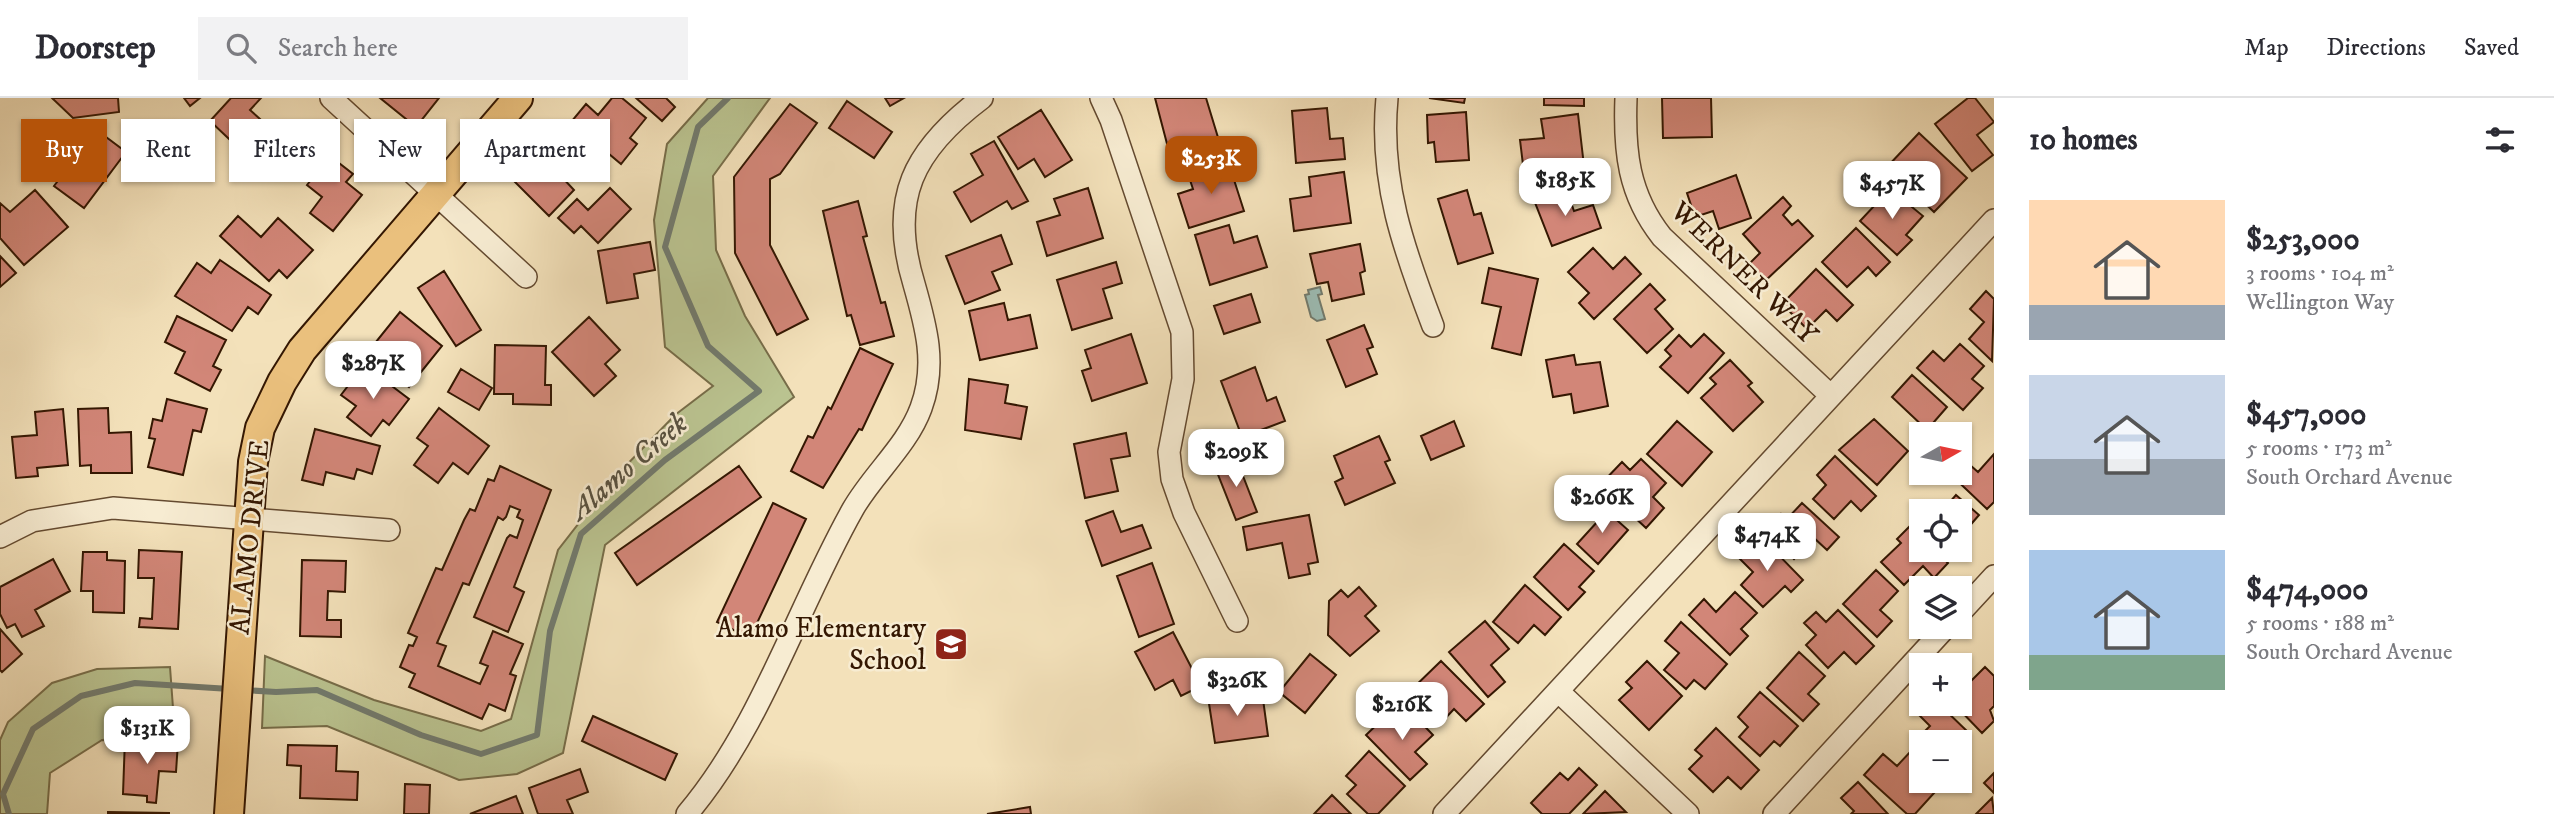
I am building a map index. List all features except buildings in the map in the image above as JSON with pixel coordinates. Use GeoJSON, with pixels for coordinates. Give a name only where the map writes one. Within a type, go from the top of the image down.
{"type":"FeatureCollection","features":[{"type":"Feature","properties":{"kind":"main road","name":"ALAMO DRIVE"},"geometry":{"type":"LineString","coordinates":[[229,814],[246,520],[260,428],[282,382],[315,334],[518,98]]}},
{"type":"Feature","properties":{"kind":"street"},"geometry":{"type":"LineString","coordinates":[[331,98],[526,277]]}},
{"type":"Feature","properties":{"kind":"street"},"geometry":{"type":"LineString","coordinates":[[687,814],[711,785],[738,736],[854,507],[921,409],[930,368],[927,328],[905,250],[903,223],[908,188],[928,147],[954,119],[982,98]]}},
{"type":"Feature","properties":{"kind":"street"},"geometry":{"type":"LineString","coordinates":[[1101,98],[1111,120],[1182,332],[1183,379],[1170,452],[1172,479],[1184,513],[1237,621]]}},
{"type":"Feature","properties":{"kind":"street"},"geometry":{"type":"LineString","coordinates":[[1387,98],[1388,173],[1401,241],[1433,326]]}},
{"type":"Feature","properties":{"kind":"street","name":"WERNER WAY"},"geometry":{"type":"LineString","coordinates":[[1626,98],[1624,138],[1629,175],[1646,217],[1662,237],[1830,395]]}},
{"type":"Feature","properties":{"kind":"street"},"geometry":{"type":"LineString","coordinates":[[1444,814],[1994,220]]}},
{"type":"Feature","properties":{"kind":"street"},"geometry":{"type":"LineString","coordinates":[[0,537],[32,521],[113,508],[389,530]]}},
{"type":"Feature","properties":{"kind":"street"},"geometry":{"type":"LineString","coordinates":[[1972,600],[1994,576]]}},
{"type":"Feature","properties":{"kind":"street"},"geometry":{"type":"LineString","coordinates":[[1774,814],[1935,639]]}},
{"type":"Feature","properties":{"kind":"street"},"geometry":{"type":"LineString","coordinates":[[1558,691],[1688,814]]}},
{"type":"Feature","properties":{"kind":"green space"},"geometry":{"type":"Polygon","coordinates":[[[708,98],[770,98],[713,176],[716,250],[745,316],[794,397],[605,545],[563,753],[517,774],[459,780],[327,726],[262,728],[265,656],[374,700],[481,731],[511,719],[558,550],[614,478],[675,415],[713,386],[665,347],[654,220],[667,144],[708,98]]]}},
{"type":"Feature","properties":{"kind":"green space"},"geometry":{"type":"Polygon","coordinates":[[[170,667],[176,749],[102,740],[50,773],[47,814],[0,814],[0,740],[8,722],[52,683],[97,669],[170,667]]]}},
{"type":"Feature","properties":{"kind":"water"},"geometry":{"type":"Polygon","coordinates":[[[1320,287],[1322,294],[1318,295],[1325,319],[1317,321],[1311,317],[1305,295],[1309,294],[1308,290],[1320,287]]]}},
{"type":"Feature","properties":{"kind":"waterway","name":"Alamo Creek"},"geometry":{"type":"LineString","coordinates":[[244,690],[317,690],[421,735],[481,754],[537,735],[550,631],[581,534],[665,460],[759,391],[708,346],[665,247],[698,127],[728,98]]}},
{"type":"Feature","properties":{"kind":"waterway","name":"Alamo Creek"},"geometry":{"type":"LineString","coordinates":[[9,814],[3,794],[33,729],[81,696],[135,683],[230,689]]}},
{"type":"Feature","properties":{"kind":"place","name":"Alamo Elementary School"},"geometry":{"type":"Point","coordinates":[951,644]}}]}
